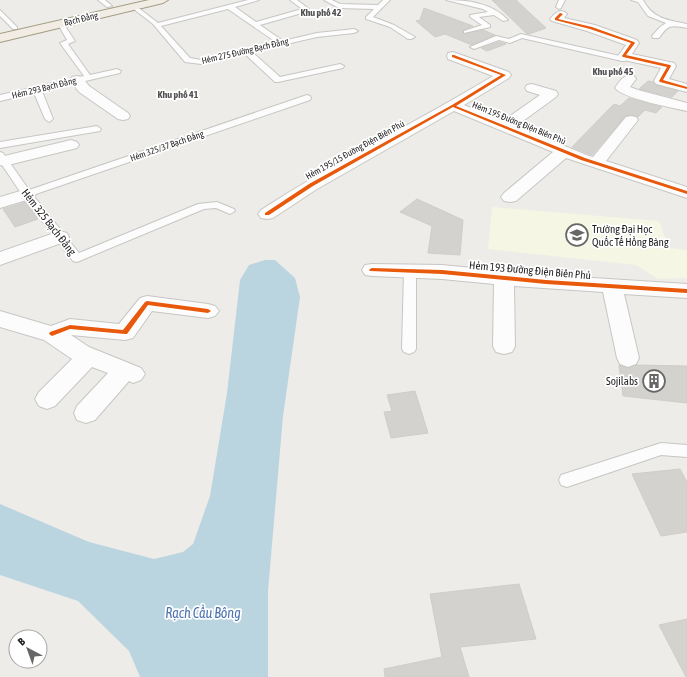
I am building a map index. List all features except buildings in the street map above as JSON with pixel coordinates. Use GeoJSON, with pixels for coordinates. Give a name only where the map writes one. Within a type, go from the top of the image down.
{"type":"FeatureCollection","features":[{"type":"Feature","properties":{"kind":"main road","name":"Bạch Đằng"},"geometry":{"type":"LineString","coordinates":[[0,38],[61,24],[134,4],[161,0]]}},
{"type":"Feature","properties":{"kind":"main road","name":"Bạch Đằng"},"geometry":{"type":"LineString","coordinates":[[0,31],[105,3],[134,4]]}},
{"type":"Feature","properties":{"kind":"street"},"geometry":{"type":"LineString","coordinates":[[560,11],[556,19],[591,28],[633,43],[624,56],[669,66],[661,81],[687,88]]}},
{"type":"Feature","properties":{"kind":"street","name":"Hẻm 195 Đường Điện Biên Phủ"},"geometry":{"type":"LineString","coordinates":[[452,106],[504,75],[453,56]]}},
{"type":"Feature","properties":{"kind":"street"},"geometry":{"type":"LineString","coordinates":[[82,78],[84,89],[123,116]]}},
{"type":"Feature","properties":{"kind":"street"},"geometry":{"type":"LineString","coordinates":[[629,80],[622,88],[633,93],[687,107]]}},
{"type":"Feature","properties":{"kind":"street"},"geometry":{"type":"LineString","coordinates":[[505,127],[551,94],[532,88]]}},
{"type":"Feature","properties":{"kind":"street","name":"Hẻm 195 Đường Điện Biên Phủ"},"geometry":{"type":"LineString","coordinates":[[452,106],[596,163],[687,193]]}},
{"type":"Feature","properties":{"kind":"street","name":"Hẻm 195/15 Đường Điện Biên Phủ"},"geometry":{"type":"LineString","coordinates":[[268,214],[311,185],[452,106]]}},
{"type":"Feature","properties":{"kind":"street"},"geometry":{"type":"LineString","coordinates":[[596,163],[631,120]]}},
{"type":"Feature","properties":{"kind":"street"},"geometry":{"type":"LineString","coordinates":[[2,158],[71,146]]}},
{"type":"Feature","properties":{"kind":"street"},"geometry":{"type":"LineString","coordinates":[[510,197],[564,151]]}},
{"type":"Feature","properties":{"kind":"street"},"geometry":{"type":"LineString","coordinates":[[0,203],[27,194]]}},
{"type":"Feature","properties":{"kind":"street"},"geometry":{"type":"LineString","coordinates":[[0,259],[60,237]]}},
{"type":"Feature","properties":{"kind":"street","name":"Hẻm 193 Đường Điện Biên Phủ"},"geometry":{"type":"LineString","coordinates":[[372,270],[442,272],[687,291]]}},
{"type":"Feature","properties":{"kind":"street"},"geometry":{"type":"LineString","coordinates":[[504,278],[504,346]]}},
{"type":"Feature","properties":{"kind":"street"},"geometry":{"type":"LineString","coordinates":[[612,286],[628,358]]}},
{"type":"Feature","properties":{"kind":"street"},"geometry":{"type":"LineString","coordinates":[[52,334],[70,327],[125,332],[147,303],[208,311]]}},
{"type":"Feature","properties":{"kind":"street"},"geometry":{"type":"LineString","coordinates":[[0,319],[52,334],[81,353],[129,372],[86,413]]}},
{"type":"Feature","properties":{"kind":"street"},"geometry":{"type":"LineString","coordinates":[[47,399],[89,356]]}},
{"type":"Feature","properties":{"kind":"lane"},"geometry":{"type":"LineString","coordinates":[[157,25],[256,0]]}},
{"type":"Feature","properties":{"kind":"lane"},"geometry":{"type":"LineString","coordinates":[[256,24],[307,10],[293,0]]}},
{"type":"Feature","properties":{"kind":"lane"},"geometry":{"type":"LineString","coordinates":[[327,0],[339,6],[379,7]]}},
{"type":"Feature","properties":{"kind":"lane"},"geometry":{"type":"LineString","coordinates":[[339,6],[352,0]]}},
{"type":"Feature","properties":{"kind":"lane"},"geometry":{"type":"LineString","coordinates":[[387,0],[368,18],[392,26],[411,37]]}},
{"type":"Feature","properties":{"kind":"lane"},"geometry":{"type":"LineString","coordinates":[[449,0],[485,7],[505,20]]}},
{"type":"Feature","properties":{"kind":"lane"},"geometry":{"type":"LineString","coordinates":[[560,11],[562,0]]}},
{"type":"Feature","properties":{"kind":"lane"},"geometry":{"type":"LineString","coordinates":[[634,0],[640,0],[647,13],[672,23],[687,26]]}},
{"type":"Feature","properties":{"kind":"lane","name":"Hẻm 275 Đường Bạch Đằng"},"geometry":{"type":"LineString","coordinates":[[134,4],[157,25],[188,60],[201,62],[317,35],[354,31]]}},
{"type":"Feature","properties":{"kind":"lane"},"geometry":{"type":"LineString","coordinates":[[230,7],[281,43]]}},
{"type":"Feature","properties":{"kind":"lane"},"geometry":{"type":"LineString","coordinates":[[0,12],[15,28]]}},
{"type":"Feature","properties":{"kind":"lane"},"geometry":{"type":"LineString","coordinates":[[466,32],[488,26],[472,16],[495,13]]}},
{"type":"Feature","properties":{"kind":"lane"},"geometry":{"type":"LineString","coordinates":[[656,36],[662,28],[672,23]]}},
{"type":"Feature","properties":{"kind":"lane","name":"Hẻm 293 Bạch Đằng"},"geometry":{"type":"LineString","coordinates":[[61,24],[71,41],[64,43],[82,78]]}},
{"type":"Feature","properties":{"kind":"lane"},"geometry":{"type":"LineString","coordinates":[[474,47],[499,38],[510,41],[521,36],[622,59],[624,56]]}},
{"type":"Feature","properties":{"kind":"lane"},"geometry":{"type":"LineString","coordinates":[[246,51],[278,80],[340,66]]}},
{"type":"Feature","properties":{"kind":"lane","name":"Hẻm 293 Bạch Đằng"},"geometry":{"type":"LineString","coordinates":[[0,98],[117,71]]}},
{"type":"Feature","properties":{"kind":"lane"},"geometry":{"type":"LineString","coordinates":[[37,89],[49,119]]}},
{"type":"Feature","properties":{"kind":"lane","name":"Hẻm 325/37 Bạch Đằng"},"geometry":{"type":"LineString","coordinates":[[27,194],[307,98]]}},
{"type":"Feature","properties":{"kind":"lane"},"geometry":{"type":"LineString","coordinates":[[0,145],[97,130]]}},
{"type":"Feature","properties":{"kind":"lane","name":"Hẻm 325 Bạch Đằng"},"geometry":{"type":"LineString","coordinates":[[2,158],[27,194],[77,258],[200,207],[213,204],[224,207],[230,211]]}},
{"type":"Feature","properties":{"kind":"lane"},"geometry":{"type":"LineString","coordinates":[[409,349],[410,271]]}},
{"type":"Feature","properties":{"kind":"lane"},"geometry":{"type":"LineString","coordinates":[[567,480],[661,450],[687,452]]}},
{"type":"Feature","properties":{"kind":"shaded area","name":"Trường Đại Học Quốc Tế Hồng Bàng"},"geometry":{"type":"Polygon","coordinates":[[[492,207],[659,221],[669,248],[687,250],[687,278],[658,279],[636,265],[488,249],[492,207]]]}},
{"type":"Feature","properties":{"kind":"water","name":"Rạch Cầu Bông"},"geometry":{"type":"Polygon","coordinates":[[[265,260],[275,260],[295,278],[300,297],[283,416],[268,591],[268,677],[140,677],[129,651],[78,601],[0,575],[0,504],[89,542],[154,559],[183,552],[193,544],[210,496],[227,393],[240,280],[249,265],[265,260]]]}},
{"type":"Feature","properties":{"kind":"cycle path"},"geometry":{"type":"LineString","coordinates":[[561,14],[556,19],[591,28],[633,43],[624,56],[669,66],[661,81],[687,88]]}},
{"type":"Feature","properties":{"kind":"cycle path"},"geometry":{"type":"LineString","coordinates":[[453,56],[504,75],[453,106],[583,159],[687,193]]}},
{"type":"Feature","properties":{"kind":"cycle path"},"geometry":{"type":"LineString","coordinates":[[267,214],[311,185],[453,106]]}},
{"type":"Feature","properties":{"kind":"cycle path"},"geometry":{"type":"LineString","coordinates":[[372,270],[442,272],[546,282],[687,291]]}},
{"type":"Feature","properties":{"kind":"cycle path"},"geometry":{"type":"LineString","coordinates":[[52,334],[70,327],[125,332],[147,303],[208,311]]}},
{"type":"Feature","properties":{"kind":"place","name":"Trường Đại Học Quốc Tế Hồng Bàng"},"geometry":{"type":"Point","coordinates":[577,235]}},
{"type":"Feature","properties":{"kind":"place","name":"Sojilabs"},"geometry":{"type":"Point","coordinates":[654,381]}},
{"type":"Feature","properties":{"kind":"district","name":"Khu phố 42"},"geometry":{"type":"Point","coordinates":[321,12]}},
{"type":"Feature","properties":{"kind":"district","name":"Khu phố 45"},"geometry":{"type":"Point","coordinates":[613,71]}},
{"type":"Feature","properties":{"kind":"district","name":"Khu phố 41"},"geometry":{"type":"Point","coordinates":[178,94]}}]}
